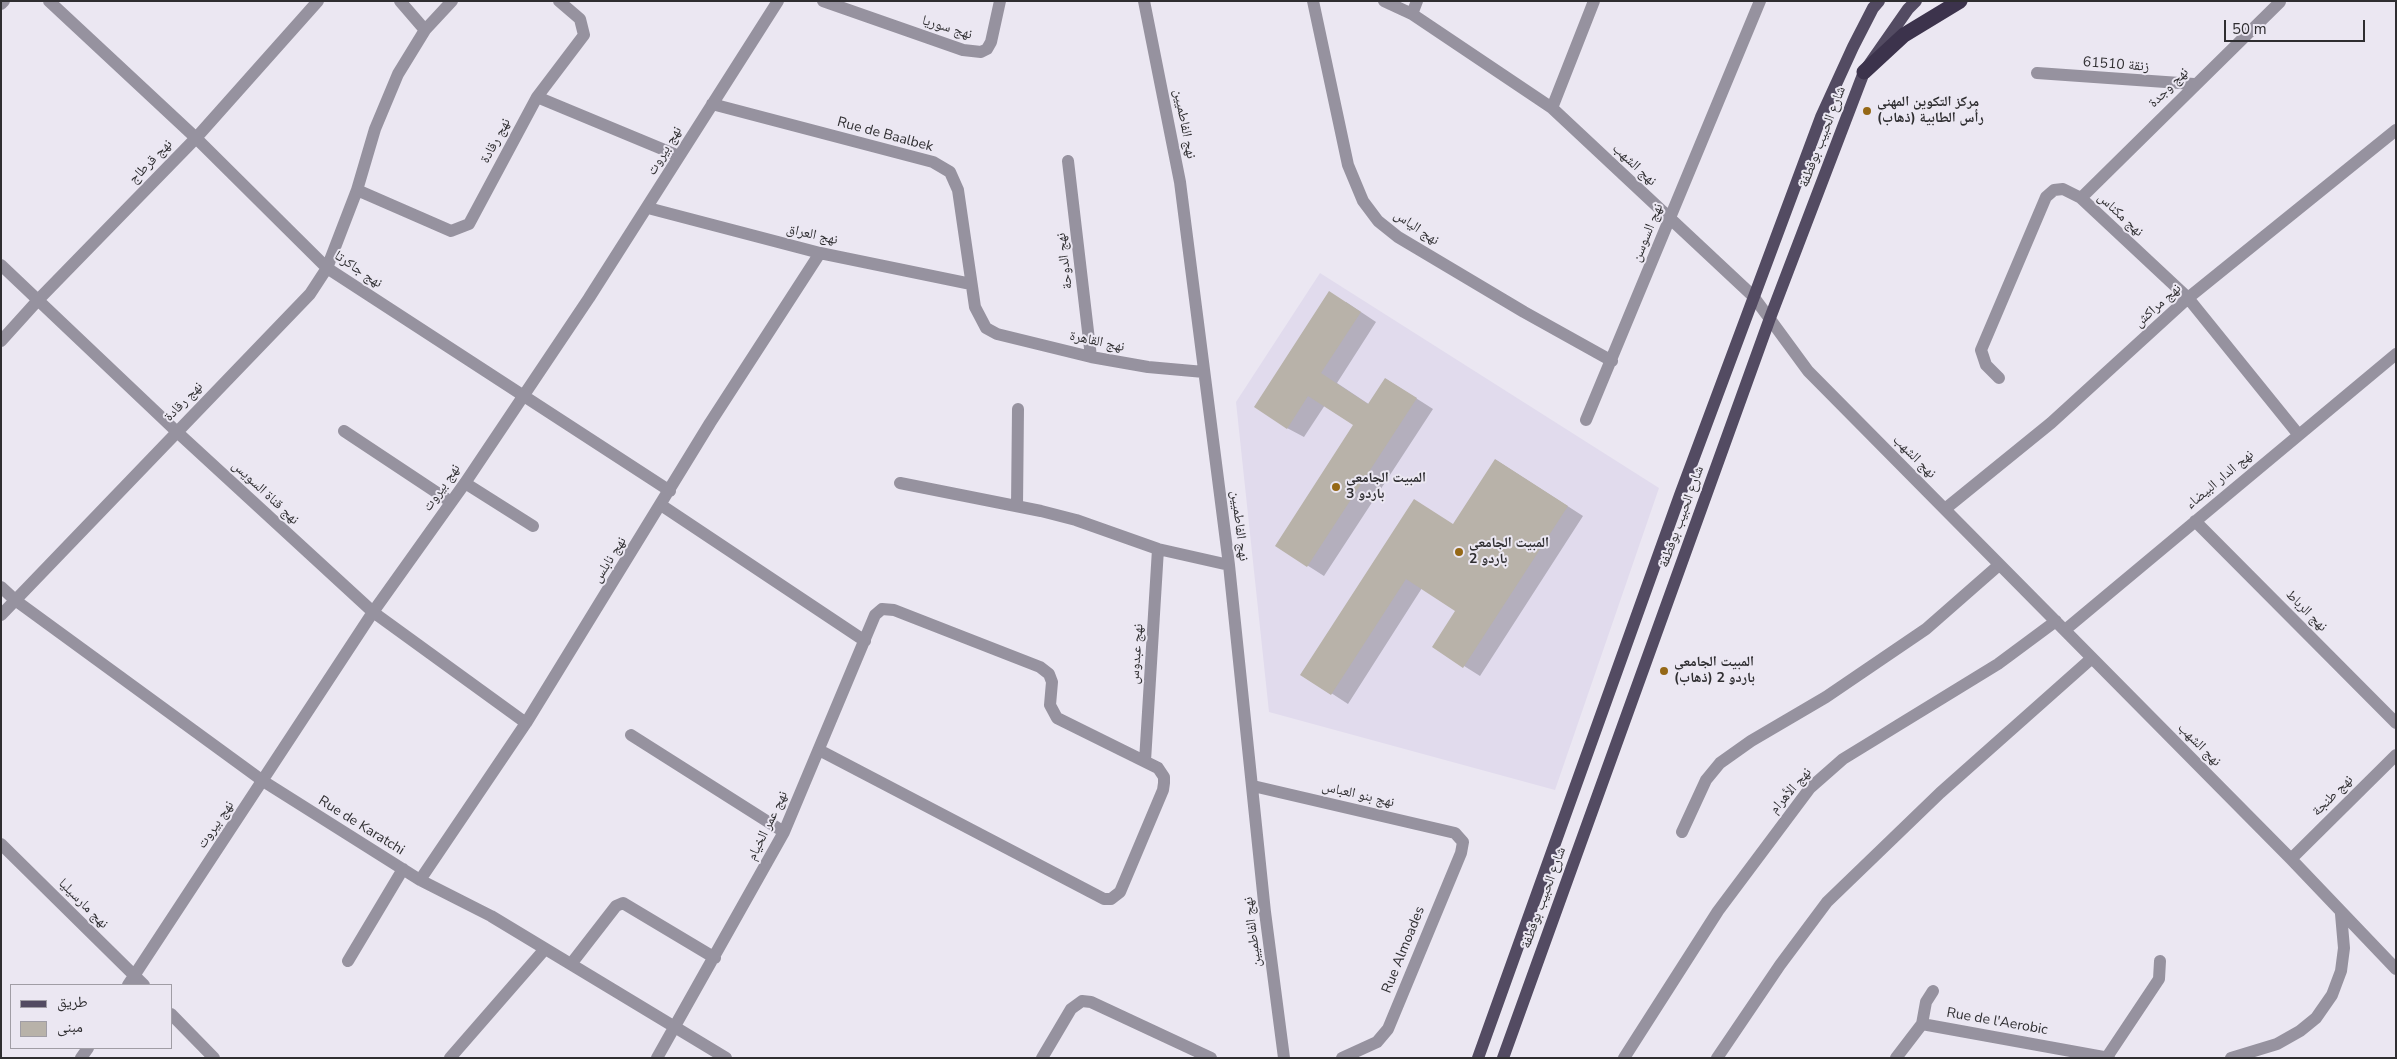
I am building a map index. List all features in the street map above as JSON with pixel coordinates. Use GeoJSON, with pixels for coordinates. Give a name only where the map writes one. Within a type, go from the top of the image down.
{"type":"FeatureCollection","features":[{"type":"Feature","properties":{"kind":"highway"},"geometry":{"type":"LineString","coordinates":[[1864,72],[1904,35],[1960,1]]}},
{"type":"Feature","properties":{"kind":"main road","name":"شارع الحبيب بوقطفة"},"geometry":{"type":"LineString","coordinates":[[1478,1058],[1753,296],[1821,117],[1853,47],[1873,8],[1879,1]]}},
{"type":"Feature","properties":{"kind":"main road","name":"شارع الحبيب بوقطفة"},"geometry":{"type":"LineString","coordinates":[[1503,1058],[1770,318],[1864,72],[1908,9],[1916,1]]}},
{"type":"Feature","properties":{"kind":"street"},"geometry":{"type":"LineString","coordinates":[[1,4],[4,1]]}},
{"type":"Feature","properties":{"kind":"street","name":"نهج جاكرتا"},"geometry":{"type":"LineString","coordinates":[[49,1],[196,138],[327,268],[524,394],[670,491]]}},
{"type":"Feature","properties":{"kind":"street","name":"نهج قرطاج"},"geometry":{"type":"LineString","coordinates":[[1,340],[196,138],[318,1]]}},
{"type":"Feature","properties":{"kind":"street"},"geometry":{"type":"LineString","coordinates":[[400,1],[425,30]]}},
{"type":"Feature","properties":{"kind":"street","name":"نهج رقادة"},"geometry":{"type":"LineString","coordinates":[[1,615],[176,431],[310,294],[327,268],[357,190],[375,130],[398,74],[425,30],[452,1]]}},
{"type":"Feature","properties":{"kind":"street","name":"نهج رقادة"},"geometry":{"type":"LineString","coordinates":[[357,190],[451,231],[459,230],[469,224],[538,97],[584,35],[580,19],[560,1]]}},
{"type":"Feature","properties":{"kind":"street","name":"نهج سوريا"},"geometry":{"type":"LineString","coordinates":[[823,1],[963,50],[981,52],[987,49],[991,42],[1000,1]]}},
{"type":"Feature","properties":{"kind":"street","name":"نهج الفاطميين"},"geometry":{"type":"LineString","coordinates":[[1144,1],[1180,182],[1229,565],[1266,912],[1284,1058]]}},
{"type":"Feature","properties":{"kind":"street","name":"نهج الياس"},"geometry":{"type":"LineString","coordinates":[[1313,1],[1348,165],[1363,201],[1378,221],[1398,237],[1612,361]]}},
{"type":"Feature","properties":{"kind":"street","name":"نهج الشهب"},"geometry":{"type":"LineString","coordinates":[[1384,1],[1412,14],[1552,108],[1753,296],[1808,371],[2291,859],[2396,969]]}},
{"type":"Feature","properties":{"kind":"street"},"geometry":{"type":"LineString","coordinates":[[1412,14],[1418,1]]}},
{"type":"Feature","properties":{"kind":"street"},"geometry":{"type":"LineString","coordinates":[[1552,108],[1594,1]]}},
{"type":"Feature","properties":{"kind":"street","name":"نهج السوسن"},"geometry":{"type":"LineString","coordinates":[[1586,420],[1760,1]]}},
{"type":"Feature","properties":{"kind":"street","name":"نهج وجدة"},"geometry":{"type":"LineString","coordinates":[[2081,198],[2194,84],[2280,2]]}},
{"type":"Feature","properties":{"kind":"street","name":"نهج بيروت"},"geometry":{"type":"LineString","coordinates":[[131,980],[373,612],[465,483],[648,208],[775,3]]}},
{"type":"Feature","properties":{"kind":"street","name":"زنقة 61510"},"geometry":{"type":"LineString","coordinates":[[2037,73],[2194,84]]}},
{"type":"Feature","properties":{"kind":"street"},"geometry":{"type":"LineString","coordinates":[[538,97],[679,156]]}},
{"type":"Feature","properties":{"kind":"street","name":"Rue de Baalbek"},"geometry":{"type":"LineString","coordinates":[[712,104],[932,162],[950,172],[958,190],[975,307],[986,328]]}},
{"type":"Feature","properties":{"kind":"street","name":"نهج مراكش"},"geometry":{"type":"LineString","coordinates":[[1945,509],[2050,423],[2188,298],[2396,130]]}},
{"type":"Feature","properties":{"kind":"street","name":"نهج الدوحة"},"geometry":{"type":"LineString","coordinates":[[1068,160],[1091,357]]}},
{"type":"Feature","properties":{"kind":"street","name":"نهج مكناس"},"geometry":{"type":"LineString","coordinates":[[1999,378],[1986,365],[1981,350],[2046,197],[2058,188],[2081,198],[2188,298],[2298,434]]}},
{"type":"Feature","properties":{"kind":"street","name":"نهج العراق"},"geometry":{"type":"LineString","coordinates":[[648,208],[820,253],[971,284]]}},
{"type":"Feature","properties":{"kind":"street","name":"نهج نابلس"},"geometry":{"type":"LineString","coordinates":[[420,880],[526,723],[710,423],[820,253]]}},
{"type":"Feature","properties":{"kind":"street","name":"نهج قناة السويس"},"geometry":{"type":"LineString","coordinates":[[1,265],[176,431],[373,612],[526,723]]}},
{"type":"Feature","properties":{"kind":"street","name":"نهج القاهرة"},"geometry":{"type":"LineString","coordinates":[[986,328],[997,334],[1091,357],[1148,367],[1204,372]]}},
{"type":"Feature","properties":{"kind":"street","name":"نهج الدار البيضاء"},"geometry":{"type":"LineString","coordinates":[[2060,626],[2195,521],[2396,354]]}},
{"type":"Feature","properties":{"kind":"street"},"geometry":{"type":"LineString","coordinates":[[1016,506],[1018,409]]}},
{"type":"Feature","properties":{"kind":"street"},"geometry":{"type":"LineString","coordinates":[[344,431],[451,502]]}},
{"type":"Feature","properties":{"kind":"street"},"geometry":{"type":"LineString","coordinates":[[465,483],[533,526]]}},
{"type":"Feature","properties":{"kind":"street"},"geometry":{"type":"LineString","coordinates":[[900,483],[1068,517],[1158,549],[1229,565]]}},
{"type":"Feature","properties":{"kind":"street"},"geometry":{"type":"LineString","coordinates":[[661,505],[864,641]]}},
{"type":"Feature","properties":{"kind":"street","name":"نهج الرباط"},"geometry":{"type":"LineString","coordinates":[[2195,521],[2396,723]]}},
{"type":"Feature","properties":{"kind":"street","name":"نهج عبدوس"},"geometry":{"type":"LineString","coordinates":[[1145,761],[1158,549]]}},
{"type":"Feature","properties":{"kind":"street"},"geometry":{"type":"LineString","coordinates":[[1682,832],[1706,780],[1720,763],[1751,741],[1826,697],[1926,629],[2000,564]]}},
{"type":"Feature","properties":{"kind":"street","name":"Rue de Karatchi"},"geometry":{"type":"LineString","coordinates":[[1,587],[15,600],[263,782],[420,880],[492,916],[726,1058]]}},
{"type":"Feature","properties":{"kind":"street","name":"نهج عمر الخيام"},"geometry":{"type":"LineString","coordinates":[[657,1058],[715,958],[784,832],[878,611],[882,609],[894,610],[1040,667],[1049,674],[1052,682],[1050,705],[1057,718],[1145,761]]}},
{"type":"Feature","properties":{"kind":"street","name":"نهج الأهرام"},"geometry":{"type":"LineString","coordinates":[[1624,1058],[1718,911],[1810,788],[1843,759],[2060,626]]}},
{"type":"Feature","properties":{"kind":"street"},"geometry":{"type":"LineString","coordinates":[[1717,1058],[1780,965],[1827,902],[1940,793],[2092,658]]}},
{"type":"Feature","properties":{"kind":"street"},"geometry":{"type":"LineString","coordinates":[[631,735],[784,832]]}},
{"type":"Feature","properties":{"kind":"street"},"geometry":{"type":"LineString","coordinates":[[819,750],[1104,899],[1111,899],[1120,892],[1163,790],[1162,772],[1145,761]]}},
{"type":"Feature","properties":{"kind":"street","name":"نهج طنجة"},"geometry":{"type":"LineString","coordinates":[[2291,859],[2396,755]]}},
{"type":"Feature","properties":{"kind":"street","name":"نهج بنو العباس"},"geometry":{"type":"LineString","coordinates":[[1253,786],[1455,833]]}},
{"type":"Feature","properties":{"kind":"street","name":"Rue Almoades"},"geometry":{"type":"LineString","coordinates":[[1342,1058],[1377,1042],[1388,1028],[1463,847],[1461,837],[1455,833]]}},
{"type":"Feature","properties":{"kind":"street","name":"نهج مارسيليا"},"geometry":{"type":"LineString","coordinates":[[1,844],[131,980]]}},
{"type":"Feature","properties":{"kind":"street"},"geometry":{"type":"LineString","coordinates":[[348,961],[402,869]]}},
{"type":"Feature","properties":{"kind":"street"},"geometry":{"type":"LineString","coordinates":[[570,964],[616,906],[623,903],[715,958]]}},
{"type":"Feature","properties":{"kind":"street"},"geometry":{"type":"LineString","coordinates":[[2231,1058],[2277,1044],[2300,1032],[2316,1018],[2332,995],[2341,971],[2344,948],[2342,914]]}},
{"type":"Feature","properties":{"kind":"street"},"geometry":{"type":"LineString","coordinates":[[450,1058],[545,949]]}},
{"type":"Feature","properties":{"kind":"street"},"geometry":{"type":"LineString","coordinates":[[2108,1058],[2159,979],[2160,961]]}},
{"type":"Feature","properties":{"kind":"street"},"geometry":{"type":"LineString","coordinates":[[1896,1058],[1922,1024],[1926,1002],[1933,991]]}},
{"type":"Feature","properties":{"kind":"street"},"geometry":{"type":"LineString","coordinates":[[1042,1058],[1071,1009],[1082,1001],[1091,1002],[1212,1058]]}},
{"type":"Feature","properties":{"kind":"street"},"geometry":{"type":"LineString","coordinates":[[172,1015],[214,1058]]}},
{"type":"Feature","properties":{"kind":"street","name":"Rue de l'Aerobic"},"geometry":{"type":"LineString","coordinates":[[1922,1024],[2108,1058]]}},
{"type":"Feature","properties":{"kind":"shaded area"},"geometry":{"type":"Polygon","coordinates":[[[1320,273],[1659,488],[1555,790],[1269,712],[1236,402],[1320,273]]]}},
{"type":"Feature","properties":{"kind":"building","name":"المبيت الجامعي باردو 3"},"geometry":{"type":"Polygon","coordinates":[[[1329,291],[1361,312],[1321,373],[1368,404],[1385,378],[1417,398],[1307,567],[1275,546],[1353,425],[1308,396],[1287,429],[1254,407],[1329,291]]]}},
{"type":"Feature","properties":{"kind":"building","name":"المبيت الجامعي باردو 2"},"geometry":{"type":"Polygon","coordinates":[[[1495,459],[1568,506],[1463,668],[1432,647],[1455,611],[1406,579],[1331,695],[1300,675],[1414,499],[1453,524],[1495,459]]]}},
{"type":"Feature","properties":{"kind":"place","name":"مركز التكوين المهني رأس الطابية (ذهاب)"},"geometry":{"type":"Point","coordinates":[1867,111]}},
{"type":"Feature","properties":{"kind":"place","name":"المبيت الجامعي باردو 3"},"geometry":{"type":"Point","coordinates":[1336,487]}},
{"type":"Feature","properties":{"kind":"place","name":"المبيت الجامعي باردو 2"},"geometry":{"type":"Point","coordinates":[1459,552]}},
{"type":"Feature","properties":{"kind":"place","name":"المبيت الجامعي باردو 2 (ذهاب)"},"geometry":{"type":"Point","coordinates":[1664,671]}}]}
